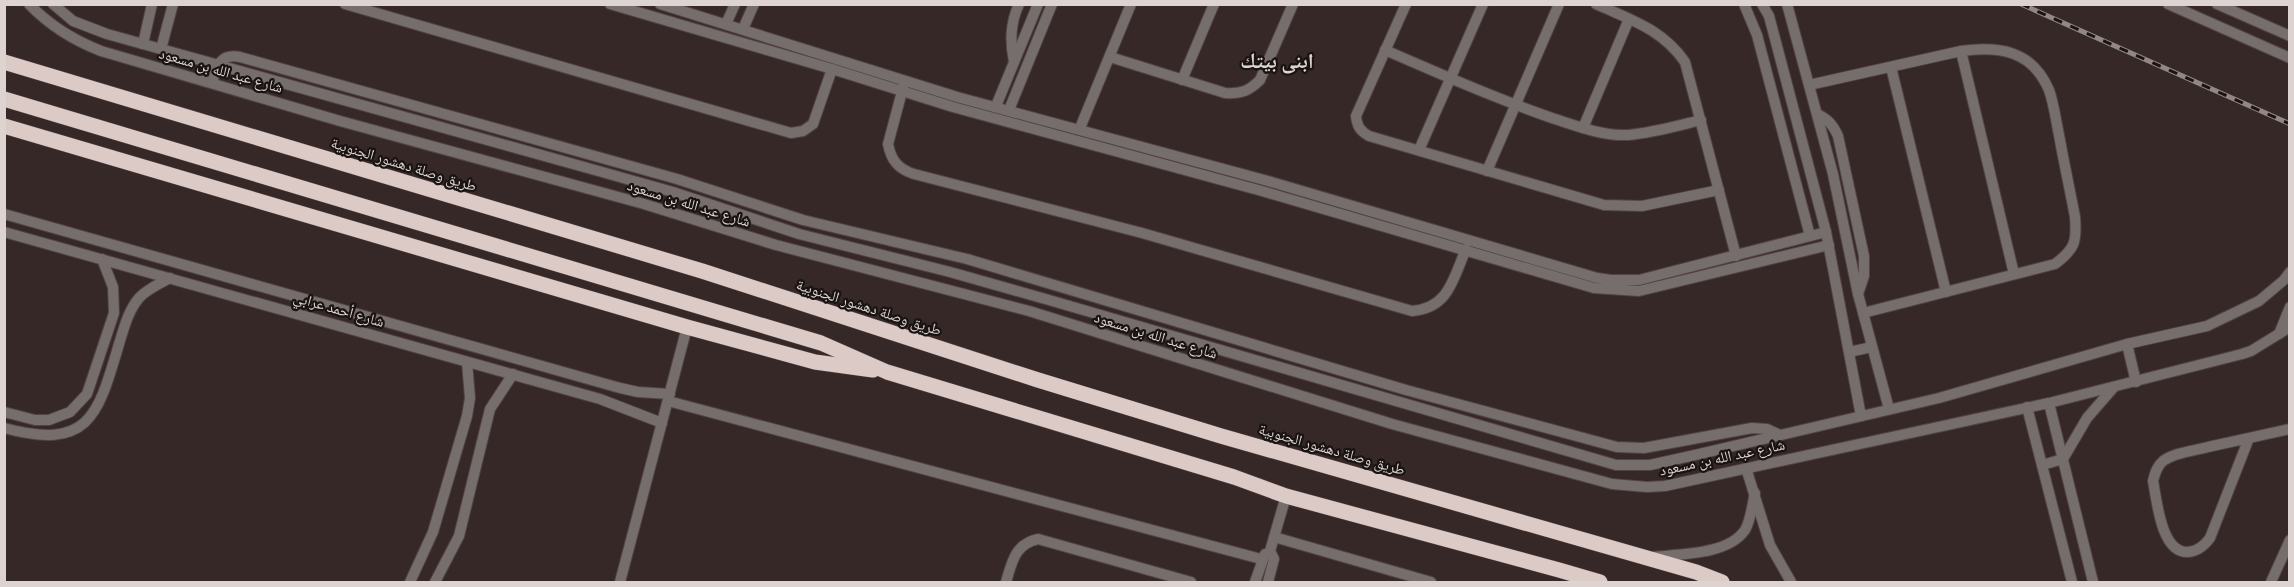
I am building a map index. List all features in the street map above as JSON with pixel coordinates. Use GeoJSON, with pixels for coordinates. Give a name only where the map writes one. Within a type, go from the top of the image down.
{"type":"FeatureCollection","features":[{"type":"Feature","properties":{"kind":"highway","name":"طريق وصلة دهشور الجنوبية"},"geometry":{"type":"LineString","coordinates":[[4,62],[702,272],[1211,433],[1696,572],[1722,582]]}},
{"type":"Feature","properties":{"kind":"highway"},"geometry":{"type":"LineString","coordinates":[[4,99],[821,343],[887,372],[1234,477],[1286,496],[1600,582]]}},
{"type":"Feature","properties":{"kind":"highway"},"geometry":{"type":"LineString","coordinates":[[4,126],[687,327],[815,362],[887,372]]}},
{"type":"Feature","properties":{"kind":"street","name":"شارع عبد الله بن مسعود"},"geometry":{"type":"LineString","coordinates":[[29,4],[51,25],[82,44],[340,121],[644,204],[776,245],[1029,311],[1480,449],[1630,487],[1665,486],[2136,382],[2242,354],[2289,327]]}},
{"type":"Feature","properties":{"kind":"street","name":"شارع عبد الله بن مسعود"},"geometry":{"type":"LineString","coordinates":[[53,4],[73,21],[89,29],[673,192],[799,234],[1017,291],[1599,462],[1633,466],[1666,462],[1939,398],[2127,344],[2206,326],[2259,301],[2284,280],[2289,272]]}},
{"type":"Feature","properties":{"kind":"street"},"geometry":{"type":"LineString","coordinates":[[143,44],[152,4]]}},
{"type":"Feature","properties":{"kind":"street"},"geometry":{"type":"LineString","coordinates":[[161,49],[172,4]]}},
{"type":"Feature","properties":{"kind":"street"},"geometry":{"type":"LineString","coordinates":[[345,4],[791,133],[803,131],[813,124],[832,69]]}},
{"type":"Feature","properties":{"kind":"street"},"geometry":{"type":"LineString","coordinates":[[610,4],[832,69],[1058,122],[1522,260],[1594,288],[1639,291],[1664,279],[1736,256],[1826,232]]}},
{"type":"Feature","properties":{"kind":"street"},"geometry":{"type":"LineString","coordinates":[[660,4],[743,29],[903,85],[953,107],[1377,218],[1466,249],[1522,260]]}},
{"type":"Feature","properties":{"kind":"street"},"geometry":{"type":"LineString","coordinates":[[726,24],[735,4]]}},
{"type":"Feature","properties":{"kind":"street"},"geometry":{"type":"LineString","coordinates":[[743,29],[754,4]]}},
{"type":"Feature","properties":{"kind":"street"},"geometry":{"type":"LineString","coordinates":[[1014,62],[1011,31],[1019,4]]}},
{"type":"Feature","properties":{"kind":"street"},"geometry":{"type":"LineString","coordinates":[[996,106],[1038,4]]}},
{"type":"Feature","properties":{"kind":"street"},"geometry":{"type":"LineString","coordinates":[[1009,110],[1052,4]]}},
{"type":"Feature","properties":{"kind":"street"},"geometry":{"type":"LineString","coordinates":[[1080,129],[1131,4]]}},
{"type":"Feature","properties":{"kind":"street"},"geometry":{"type":"LineString","coordinates":[[1182,80],[1214,4]]}},
{"type":"Feature","properties":{"kind":"street"},"geometry":{"type":"LineString","coordinates":[[1110,57],[1225,93],[1239,94],[1251,89],[1260,80],[1293,4]]}},
{"type":"Feature","properties":{"kind":"street"},"geometry":{"type":"LineString","coordinates":[[1406,4],[1356,116],[1356,124],[1369,136],[1604,205],[1642,206],[1719,190]]}},
{"type":"Feature","properties":{"kind":"street"},"geometry":{"type":"LineString","coordinates":[[1419,150],[1483,4]]}},
{"type":"Feature","properties":{"kind":"street"},"geometry":{"type":"LineString","coordinates":[[1487,171],[1559,4]]}},
{"type":"Feature","properties":{"kind":"street"},"geometry":{"type":"LineString","coordinates":[[1596,4],[1655,31],[1676,50],[1685,62],[1736,256]]}},
{"type":"Feature","properties":{"kind":"street"},"geometry":{"type":"LineString","coordinates":[[1744,4],[1757,34],[1767,68],[1810,236]]}},
{"type":"Feature","properties":{"kind":"street"},"geometry":{"type":"LineString","coordinates":[[1762,4],[1768,16],[1829,244],[1862,416]]}},
{"type":"Feature","properties":{"kind":"street"},"geometry":{"type":"LineString","coordinates":[[1786,4],[1822,131],[1858,294],[1888,410]]}},
{"type":"Feature","properties":{"kind":"street"},"geometry":{"type":"LineString","coordinates":[[2168,4],[2289,58]]}},
{"type":"Feature","properties":{"kind":"street"},"geometry":{"type":"LineString","coordinates":[[2217,4],[2289,36]]}},
{"type":"Feature","properties":{"kind":"street"},"geometry":{"type":"LineString","coordinates":[[687,27],[692,13]]}},
{"type":"Feature","properties":{"kind":"street"},"geometry":{"type":"LineString","coordinates":[[1583,128],[1629,19]]}},
{"type":"Feature","properties":{"kind":"street"},"geometry":{"type":"LineString","coordinates":[[1809,85],[1960,51],[1979,49],[2004,50],[2024,58],[2040,73],[2050,92],[2075,217],[2076,235],[2070,253],[2055,264],[1863,313]]}},
{"type":"Feature","properties":{"kind":"street"},"geometry":{"type":"LineString","coordinates":[[1385,50],[1515,105],[1605,134],[1628,135],[1701,120]]}},
{"type":"Feature","properties":{"kind":"street"},"geometry":{"type":"LineString","coordinates":[[1960,51],[2014,274]]}},
{"type":"Feature","properties":{"kind":"street"},"geometry":{"type":"LineString","coordinates":[[212,83],[217,64],[223,58],[231,55],[240,57],[677,179],[803,220],[967,259],[1433,398],[1617,447],[1644,448],[1752,428],[1767,429],[1780,435]]}},
{"type":"Feature","properties":{"kind":"street"},"geometry":{"type":"LineString","coordinates":[[1767,68],[1781,63]]}},
{"type":"Feature","properties":{"kind":"street"},"geometry":{"type":"LineString","coordinates":[[1891,67],[1946,292]]}},
{"type":"Feature","properties":{"kind":"street"},"geometry":{"type":"LineString","coordinates":[[903,85],[890,135],[890,152],[898,166],[914,174],[1142,233],[1412,311],[1425,310],[1438,304],[1447,294],[1466,249]]}},
{"type":"Feature","properties":{"kind":"street"},"geometry":{"type":"LineString","coordinates":[[340,121],[345,101]]}},
{"type":"Feature","properties":{"kind":"street"},"geometry":{"type":"LineString","coordinates":[[1817,114],[1827,118],[1834,126],[1838,136],[1864,256],[1864,276],[1858,294]]}},
{"type":"Feature","properties":{"kind":"street"},"geometry":{"type":"LineString","coordinates":[[460,133],[464,120]]}},
{"type":"Feature","properties":{"kind":"street"},"geometry":{"type":"LineString","coordinates":[[1055,134],[1058,122]]}},
{"type":"Feature","properties":{"kind":"street"},"geometry":{"type":"LineString","coordinates":[[1801,136],[1822,131]]}},
{"type":"Feature","properties":{"kind":"street"},"geometry":{"type":"LineString","coordinates":[[573,164],[577,151]]}},
{"type":"Feature","properties":{"kind":"street"},"geometry":{"type":"LineString","coordinates":[[673,192],[677,179]]}},
{"type":"Feature","properties":{"kind":"street"},"geometry":{"type":"LineString","coordinates":[[4,214],[629,390],[669,398],[1266,555],[1274,559],[1268,582]]}},
{"type":"Feature","properties":{"kind":"street"},"geometry":{"type":"LineString","coordinates":[[799,234],[803,220]]}},
{"type":"Feature","properties":{"kind":"street","name":"شارع أحمد عرابي"},"geometry":{"type":"LineString","coordinates":[[4,232],[607,401],[662,423]]}},
{"type":"Feature","properties":{"kind":"street"},"geometry":{"type":"LineString","coordinates":[[1664,279],[1829,244]]}},
{"type":"Feature","properties":{"kind":"street"},"geometry":{"type":"LineString","coordinates":[[4,412],[35,420],[49,420],[70,412],[87,394],[114,313],[113,287],[102,259]]}},
{"type":"Feature","properties":{"kind":"street"},"geometry":{"type":"LineString","coordinates":[[1017,291],[1021,275]]}},
{"type":"Feature","properties":{"kind":"street"},"geometry":{"type":"LineString","coordinates":[[4,428],[34,435],[54,435],[72,430],[90,418],[103,397],[129,313],[141,296],[170,278]]}},
{"type":"Feature","properties":{"kind":"street"},"geometry":{"type":"LineString","coordinates":[[1117,320],[1121,306]]}},
{"type":"Feature","properties":{"kind":"street"},"geometry":{"type":"LineString","coordinates":[[2279,334],[2289,307]]}},
{"type":"Feature","properties":{"kind":"street"},"geometry":{"type":"LineString","coordinates":[[389,339],[393,325]]}},
{"type":"Feature","properties":{"kind":"street"},"geometry":{"type":"LineString","coordinates":[[620,582],[687,327]]}},
{"type":"Feature","properties":{"kind":"street"},"geometry":{"type":"LineString","coordinates":[[1217,350],[1221,336]]}},
{"type":"Feature","properties":{"kind":"street"},"geometry":{"type":"LineString","coordinates":[[2127,344],[2136,382]]}},
{"type":"Feature","properties":{"kind":"street"},"geometry":{"type":"LineString","coordinates":[[1848,352],[1872,346]]}},
{"type":"Feature","properties":{"kind":"street"},"geometry":{"type":"LineString","coordinates":[[410,582],[433,532],[467,416],[470,399],[467,362]]}},
{"type":"Feature","properties":{"kind":"street"},"geometry":{"type":"LineString","coordinates":[[435,582],[446,565],[459,536],[490,409],[513,374]]}},
{"type":"Feature","properties":{"kind":"street"},"geometry":{"type":"LineString","coordinates":[[2042,465],[2063,459],[2087,418],[2115,387]]}},
{"type":"Feature","properties":{"kind":"street"},"geometry":{"type":"LineString","coordinates":[[1430,412],[1433,398]]}},
{"type":"Feature","properties":{"kind":"street"},"geometry":{"type":"LineString","coordinates":[[2049,402],[2093,582]]}},
{"type":"Feature","properties":{"kind":"street"},"geometry":{"type":"LineString","coordinates":[[2027,407],[2072,582]]}},
{"type":"Feature","properties":{"kind":"street"},"geometry":{"type":"LineString","coordinates":[[1480,449],[1487,429]]}},
{"type":"Feature","properties":{"kind":"street"},"geometry":{"type":"LineString","coordinates":[[2249,438],[2210,538],[2197,550],[2179,551],[2171,547],[2165,536],[2153,481],[2155,472],[2162,462],[2173,456],[2249,438],[2289,429]]}},
{"type":"Feature","properties":{"kind":"street"},"geometry":{"type":"LineString","coordinates":[[1746,468],[1770,545],[1791,582]]}},
{"type":"Feature","properties":{"kind":"street"},"geometry":{"type":"LineString","coordinates":[[1646,558],[1728,545],[1740,535],[1748,523],[1755,493]]}},
{"type":"Feature","properties":{"kind":"street"},"geometry":{"type":"LineString","coordinates":[[1255,582],[1274,537],[1286,496]]}},
{"type":"Feature","properties":{"kind":"street"},"geometry":{"type":"LineString","coordinates":[[1274,537],[1431,582]]}},
{"type":"Feature","properties":{"kind":"street"},"geometry":{"type":"LineString","coordinates":[[1006,582],[1016,553],[1029,541],[1038,539],[1191,582]]}},
{"type":"Feature","properties":{"kind":"street"},"geometry":{"type":"LineString","coordinates":[[2271,582],[2289,543]]}},
{"type":"Feature","properties":{"kind":"railway"},"geometry":{"type":"LineString","coordinates":[[2021,4],[2290,124]]}},
{"type":"Feature","properties":{"kind":"district","name":"ابنى بيتك"},"geometry":{"type":"Point","coordinates":[1277,60]}}]}
